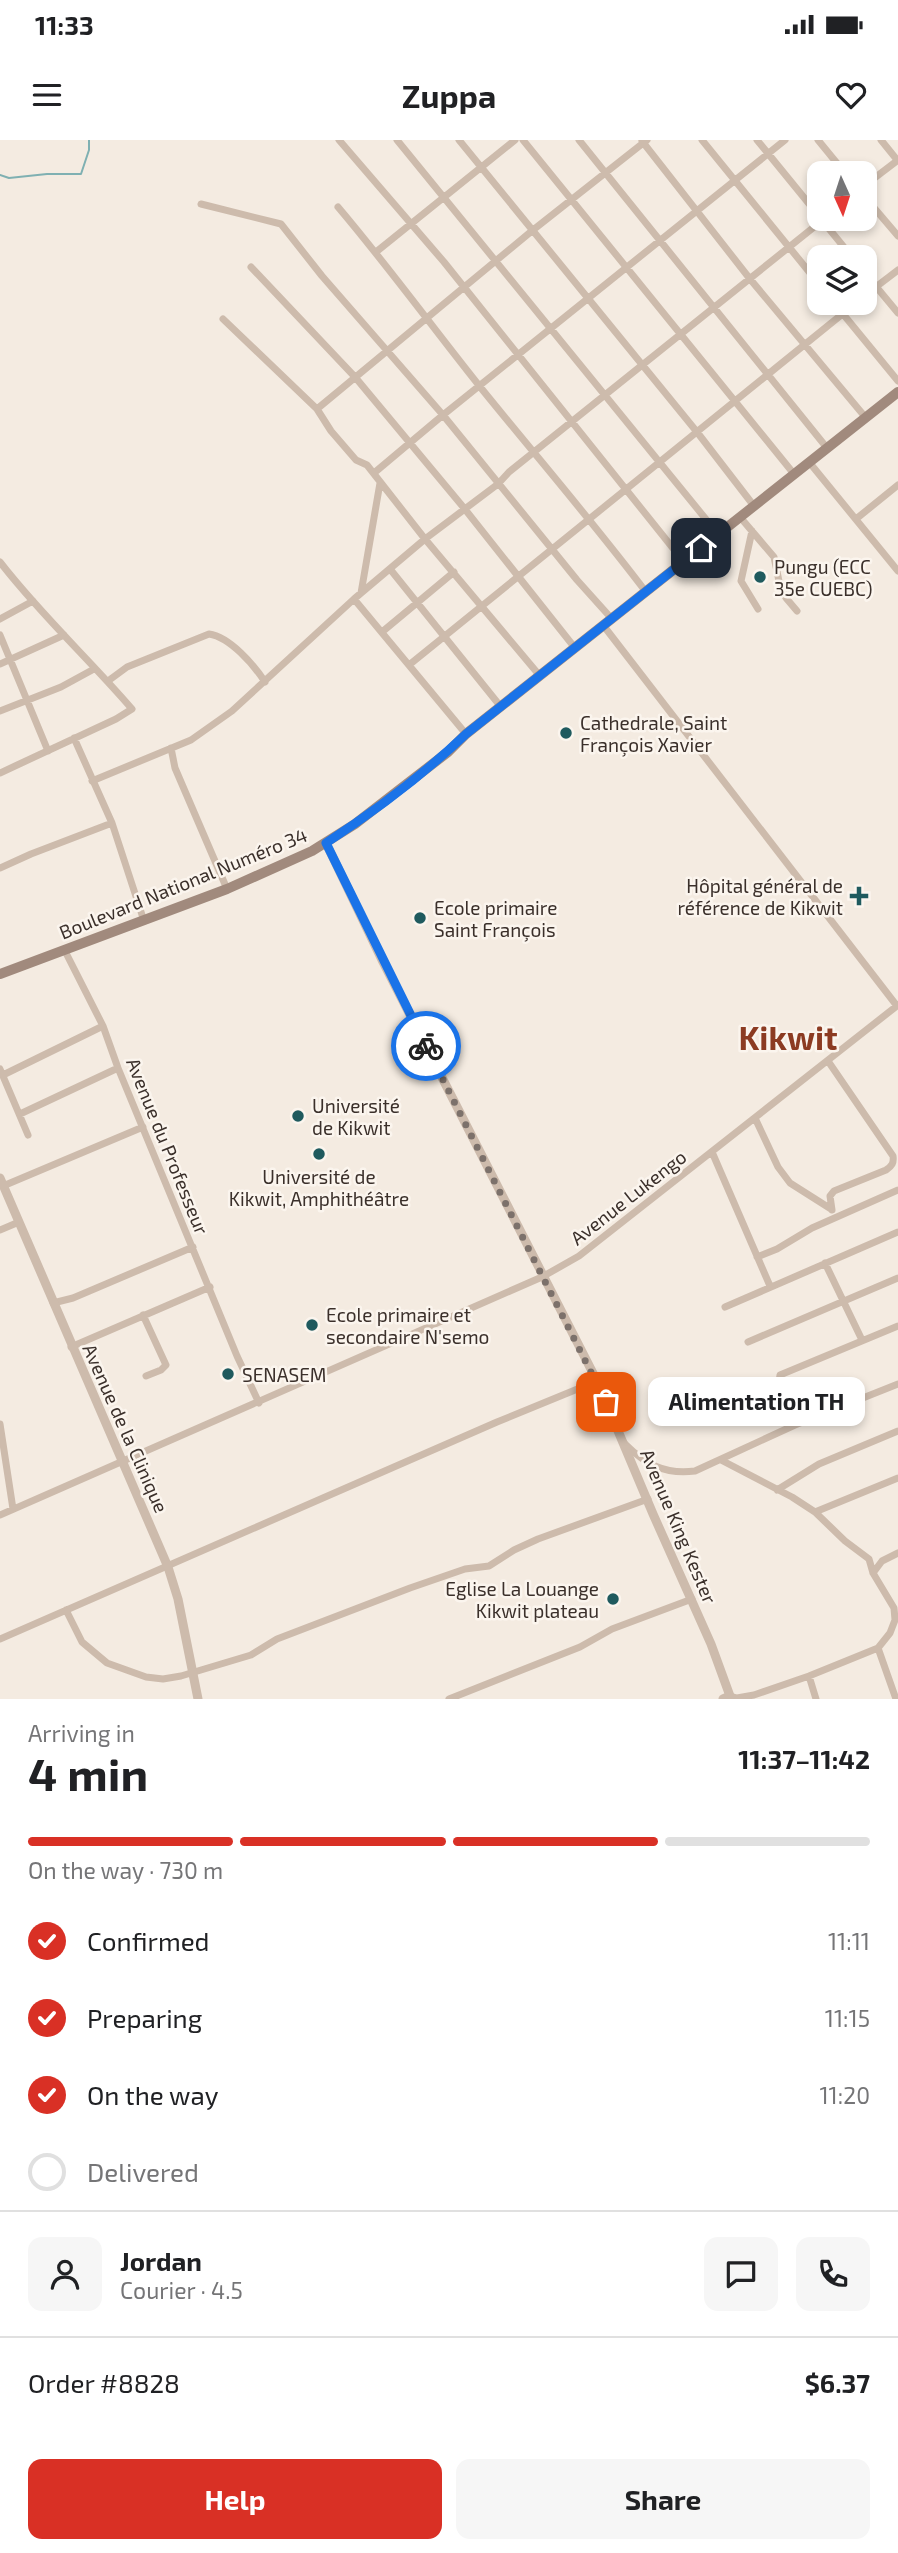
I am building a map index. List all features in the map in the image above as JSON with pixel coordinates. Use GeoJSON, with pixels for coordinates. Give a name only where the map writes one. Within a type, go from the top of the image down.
{"type":"FeatureCollection","features":[{"type":"Feature","properties":{"kind":"main road","name":"Boulevard National Numéro 34"},"geometry":{"type":"LineString","coordinates":[[0,974],[227,889],[326,843],[376,808],[898,392]]}},
{"type":"Feature","properties":{"kind":"street"},"geometry":{"type":"LineString","coordinates":[[339,140],[412,225],[684,562]]}},
{"type":"Feature","properties":{"kind":"street"},"geometry":{"type":"LineString","coordinates":[[397,140],[718,534]]}},
{"type":"Feature","properties":{"kind":"street"},"geometry":{"type":"LineString","coordinates":[[459,140],[754,506]]}},
{"type":"Feature","properties":{"kind":"street"},"geometry":{"type":"LineString","coordinates":[[376,252],[515,140]]}},
{"type":"Feature","properties":{"kind":"street"},"geometry":{"type":"LineString","coordinates":[[523,140],[794,474]]}},
{"type":"Feature","properties":{"kind":"street"},"geometry":{"type":"LineString","coordinates":[[579,140],[827,448]]}},
{"type":"Feature","properties":{"kind":"street"},"geometry":{"type":"LineString","coordinates":[[702,140],[807,269]]}},
{"type":"Feature","properties":{"kind":"street"},"geometry":{"type":"LineString","coordinates":[[757,140],[807,200]]}},
{"type":"Feature","properties":{"kind":"street"},"geometry":{"type":"LineString","coordinates":[[374,474],[443,415],[785,140]]}},
{"type":"Feature","properties":{"kind":"street"},"geometry":{"type":"LineString","coordinates":[[818,140],[835,161]]}},
{"type":"Feature","properties":{"kind":"street"},"geometry":{"type":"LineString","coordinates":[[877,176],[898,160],[881,140]]}},
{"type":"Feature","properties":{"kind":"street"},"geometry":{"type":"LineString","coordinates":[[317,409],[644,141],[695,211],[866,418]]}},
{"type":"Feature","properties":{"kind":"street"},"geometry":{"type":"LineString","coordinates":[[201,204],[282,224],[322,276],[443,415],[608,622],[898,1006]]}},
{"type":"Feature","properties":{"kind":"street"},"geometry":{"type":"LineString","coordinates":[[338,207],[646,592]]}},
{"type":"Feature","properties":{"kind":"street"},"geometry":{"type":"LineString","coordinates":[[877,211],[898,236]]}},
{"type":"Feature","properties":{"kind":"street"},"geometry":{"type":"LineString","coordinates":[[92,781],[191,740],[232,711],[357,596],[425,539],[498,484],[807,231]]}},
{"type":"Feature","properties":{"kind":"street"},"geometry":{"type":"LineString","coordinates":[[832,231],[843,245]]}},
{"type":"Feature","properties":{"kind":"street"},"geometry":{"type":"LineString","coordinates":[[251,267],[355,377],[575,648]]}},
{"type":"Feature","properties":{"kind":"street"},"geometry":{"type":"LineString","coordinates":[[877,286],[898,270]]}},
{"type":"Feature","properties":{"kind":"street"},"geometry":{"type":"LineString","coordinates":[[877,288],[898,313]]}},
{"type":"Feature","properties":{"kind":"street"},"geometry":{"type":"LineString","coordinates":[[409,665],[842,315]]}},
{"type":"Feature","properties":{"kind":"street"},"geometry":{"type":"LineString","coordinates":[[844,315],[898,381]]}},
{"type":"Feature","properties":{"kind":"street"},"geometry":{"type":"LineString","coordinates":[[223,319],[317,409],[331,431],[356,460],[367,465],[540,676]]}},
{"type":"Feature","properties":{"kind":"street"},"geometry":{"type":"LineString","coordinates":[[809,463],[898,572]]}},
{"type":"Feature","properties":{"kind":"street"},"geometry":{"type":"LineString","coordinates":[[380,483],[357,596],[382,632],[466,734]]}},
{"type":"Feature","properties":{"kind":"street"},"geometry":{"type":"LineString","coordinates":[[856,519],[898,485]]}},
{"type":"Feature","properties":{"kind":"street"},"geometry":{"type":"LineString","coordinates":[[740,517],[774,557],[780,586],[797,611]]}},
{"type":"Feature","properties":{"kind":"street"},"geometry":{"type":"LineString","coordinates":[[752,531],[741,581],[758,609]]}},
{"type":"Feature","properties":{"kind":"street"},"geometry":{"type":"LineString","coordinates":[[0,562],[132,709],[0,773]]}},
{"type":"Feature","properties":{"kind":"street"},"geometry":{"type":"LineString","coordinates":[[390,569],[501,707]]}},
{"type":"Feature","properties":{"kind":"street"},"geometry":{"type":"LineString","coordinates":[[382,632],[454,572]]}},
{"type":"Feature","properties":{"kind":"street"},"geometry":{"type":"LineString","coordinates":[[0,619],[33,601]]}},
{"type":"Feature","properties":{"kind":"street"},"geometry":{"type":"LineString","coordinates":[[0,635],[48,751]]}},
{"type":"Feature","properties":{"kind":"street"},"geometry":{"type":"LineString","coordinates":[[0,664],[64,635]]}},
{"type":"Feature","properties":{"kind":"street"},"geometry":{"type":"LineString","coordinates":[[108,681],[127,667],[209,635],[223,640],[249,660],[265,682]]}},
{"type":"Feature","properties":{"kind":"street"},"geometry":{"type":"LineString","coordinates":[[0,711],[61,687],[94,669]]}},
{"type":"Feature","properties":{"kind":"street"},"geometry":{"type":"LineString","coordinates":[[74,738],[112,822],[145,921]]}},
{"type":"Feature","properties":{"kind":"street"},"geometry":{"type":"LineString","coordinates":[[171,748],[174,768],[227,889]]}},
{"type":"Feature","properties":{"kind":"street"},"geometry":{"type":"LineString","coordinates":[[0,868],[112,822]]}},
{"type":"Feature","properties":{"kind":"street","name":"Avenue King Kester"},"geometry":{"type":"LineString","coordinates":[[326,843],[383,962],[597,1381],[711,1644],[727,1698]]}},
{"type":"Feature","properties":{"kind":"street","name":"Avenue du Professeur"},"geometry":{"type":"LineString","coordinates":[[65,951],[103,1026],[237,1356],[259,1403]]}},
{"type":"Feature","properties":{"kind":"street","name":"Avenue Lukengo"},"geometry":{"type":"LineString","coordinates":[[0,1515],[542,1277],[600,1241],[898,1006]]}},
{"type":"Feature","properties":{"kind":"street"},"geometry":{"type":"LineString","coordinates":[[28,1135],[1,1072],[103,1026]]}},
{"type":"Feature","properties":{"kind":"street"},"geometry":{"type":"LineString","coordinates":[[828,1061],[869,1118],[894,1161],[886,1170],[834,1192],[830,1196],[832,1210]]}},
{"type":"Feature","properties":{"kind":"street"},"geometry":{"type":"LineString","coordinates":[[20,1114],[118,1068]]}},
{"type":"Feature","properties":{"kind":"street"},"geometry":{"type":"LineString","coordinates":[[755,1118],[778,1167],[790,1182],[840,1216]]}},
{"type":"Feature","properties":{"kind":"street"},"geometry":{"type":"LineString","coordinates":[[2,1182],[143,1127]]}},
{"type":"Feature","properties":{"kind":"street"},"geometry":{"type":"LineString","coordinates":[[712,1152],[770,1286]]}},
{"type":"Feature","properties":{"kind":"street","name":"Avenue de la Clinique"},"geometry":{"type":"LineString","coordinates":[[2,1182],[167,1567],[178,1599],[198,1699]]}},
{"type":"Feature","properties":{"kind":"street"},"geometry":{"type":"LineString","coordinates":[[757,1257],[898,1190]]}},
{"type":"Feature","properties":{"kind":"street"},"geometry":{"type":"LineString","coordinates":[[0,1230],[19,1222]]}},
{"type":"Feature","properties":{"kind":"street"},"geometry":{"type":"LineString","coordinates":[[725,1307],[898,1232]]}},
{"type":"Feature","properties":{"kind":"street"},"geometry":{"type":"LineString","coordinates":[[53,1303],[73,1298],[193,1247]]}},
{"type":"Feature","properties":{"kind":"street"},"geometry":{"type":"LineString","coordinates":[[825,1263],[862,1340]]}},
{"type":"Feature","properties":{"kind":"street"},"geometry":{"type":"LineString","coordinates":[[748,1342],[898,1278]]}},
{"type":"Feature","properties":{"kind":"street"},"geometry":{"type":"LineString","coordinates":[[71,1346],[210,1287]]}},
{"type":"Feature","properties":{"kind":"street"},"geometry":{"type":"LineString","coordinates":[[144,1315],[166,1365],[146,1376]]}},
{"type":"Feature","properties":{"kind":"street"},"geometry":{"type":"LineString","coordinates":[[794,1425],[778,1377],[898,1326]]}},
{"type":"Feature","properties":{"kind":"street"},"geometry":{"type":"LineString","coordinates":[[0,1639],[597,1381]]}},
{"type":"Feature","properties":{"kind":"street"},"geometry":{"type":"LineString","coordinates":[[624,1444],[640,1459],[657,1468],[667,1471],[695,1471],[794,1425],[898,1384]]}},
{"type":"Feature","properties":{"kind":"street"},"geometry":{"type":"LineString","coordinates":[[0,1424],[13,1509]]}},
{"type":"Feature","properties":{"kind":"street"},"geometry":{"type":"LineString","coordinates":[[777,1490],[819,1464],[898,1431]]}},
{"type":"Feature","properties":{"kind":"street"},"geometry":{"type":"LineString","coordinates":[[721,1460],[815,1512],[845,1541],[869,1559],[873,1573],[894,1608],[895,1619],[890,1633],[877,1648],[754,1695],[727,1698]]}},
{"type":"Feature","properties":{"kind":"street"},"geometry":{"type":"LineString","coordinates":[[815,1512],[898,1478]]}},
{"type":"Feature","properties":{"kind":"street"},"geometry":{"type":"LineString","coordinates":[[66,1610],[82,1642],[92,1653],[114,1667],[146,1678],[163,1679],[251,1655],[277,1639],[437,1578],[465,1569],[489,1566],[538,1539],[648,1499]]}},
{"type":"Feature","properties":{"kind":"street"},"geometry":{"type":"LineString","coordinates":[[873,1573],[882,1561],[898,1553]]}},
{"type":"Feature","properties":{"kind":"street"},"geometry":{"type":"LineString","coordinates":[[449,1699],[580,1647],[612,1629],[692,1600]]}},
{"type":"Feature","properties":{"kind":"street"},"geometry":{"type":"LineString","coordinates":[[877,1648],[896,1699]]}},
{"type":"Feature","properties":{"kind":"street"},"geometry":{"type":"LineString","coordinates":[[808,1676],[816,1699]]}},
{"type":"Feature","properties":{"kind":"waterway"},"geometry":{"type":"LineString","coordinates":[[0,175],[9,178],[81,174],[89,150],[89,140]]}},
{"type":"Feature","properties":{"kind":"way so far"},"geometry":{"type":"LineString","coordinates":[[426,1046],[513,1213],[542,1277],[606,1402]]}},
{"type":"Feature","properties":{"kind":"place","name":"Pungu (ECC 35e CUEBC)"},"geometry":{"type":"Point","coordinates":[760,577]}},
{"type":"Feature","properties":{"kind":"place","name":"Cathedrale, Saint François Xavier"},"geometry":{"type":"Point","coordinates":[566,733]}},
{"type":"Feature","properties":{"kind":"place","name":"Hôpital général de référence de Kikwit"},"geometry":{"type":"Point","coordinates":[859,896]}},
{"type":"Feature","properties":{"kind":"place","name":"Ecole primaire Saint François"},"geometry":{"type":"Point","coordinates":[420,918]}},
{"type":"Feature","properties":{"kind":"place","name":"Université de Kikwit"},"geometry":{"type":"Point","coordinates":[298,1116]}},
{"type":"Feature","properties":{"kind":"place","name":"Université de Kikwit, Amphithéâtre"},"geometry":{"type":"Point","coordinates":[319,1154]}},
{"type":"Feature","properties":{"kind":"place","name":"Ecole primaire et secondaire N'semo"},"geometry":{"type":"Point","coordinates":[312,1325]}},
{"type":"Feature","properties":{"kind":"place","name":"SENASEM"},"geometry":{"type":"Point","coordinates":[228,1374]}},
{"type":"Feature","properties":{"kind":"place","name":"Alimentation TH"},"geometry":{"type":"Point","coordinates":[606,1402]}},
{"type":"Feature","properties":{"kind":"place","name":"Eglise La Louange Kikwit plateau"},"geometry":{"type":"Point","coordinates":[613,1599]}},
{"type":"Feature","properties":{"kind":"district","name":"Kikwit"},"geometry":{"type":"Point","coordinates":[788,1037]}},
{"type":"Feature","properties":{"kind":"route"},"geometry":{"type":"LineString","coordinates":[[426,1046],[326,843],[355,824],[448,752],[466,734],[701,548]]}}]}
